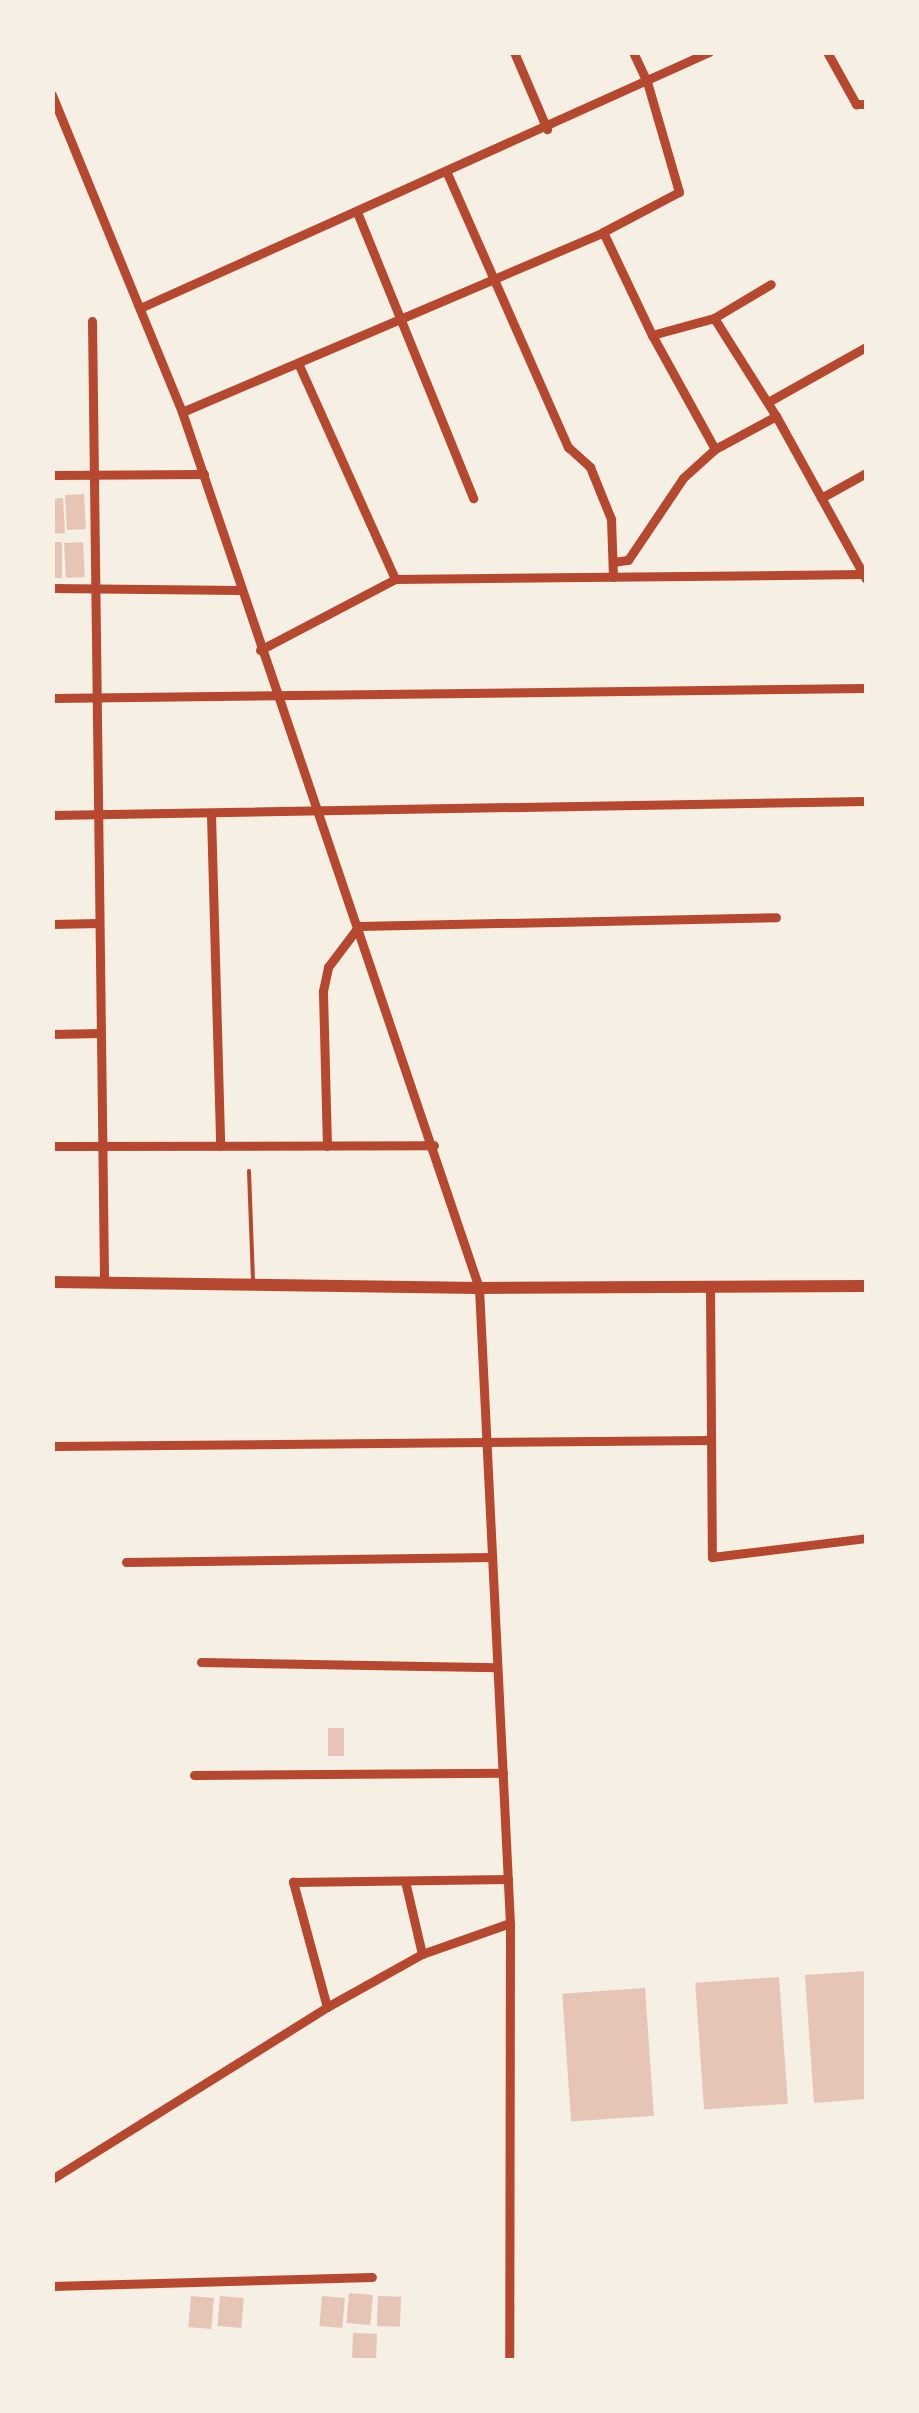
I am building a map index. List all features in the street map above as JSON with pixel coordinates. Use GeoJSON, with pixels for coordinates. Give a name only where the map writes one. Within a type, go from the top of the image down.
{"type":"FeatureCollection","features":[{"type":"Feature","properties":{"kind":"main road"},"geometry":{"type":"LineString","coordinates":[[52,1282],[479,1288],[866,1286]]}},
{"type":"Feature","properties":{"kind":"street"},"geometry":{"type":"LineString","coordinates":[[514,52],[547,128]]}},
{"type":"Feature","properties":{"kind":"street"},"geometry":{"type":"LineString","coordinates":[[182,412],[603,232],[679,192],[647,82],[633,52]]}},
{"type":"Feature","properties":{"kind":"street"},"geometry":{"type":"LineString","coordinates":[[140,308],[710,52]]}},
{"type":"Feature","properties":{"kind":"street"},"geometry":{"type":"LineString","coordinates":[[827,52],[856,104],[866,104]]}},
{"type":"Feature","properties":{"kind":"street"},"geometry":{"type":"LineString","coordinates":[[52,95],[56,113],[182,412],[260,650],[321,814],[434,1145],[479,1288],[510,1922],[510,2360]]}},
{"type":"Feature","properties":{"kind":"street"},"geometry":{"type":"LineString","coordinates":[[447,173],[568,447],[590,467],[610,520],[613,577]]}},
{"type":"Feature","properties":{"kind":"street"},"geometry":{"type":"LineString","coordinates":[[357,212],[473,498]]}},
{"type":"Feature","properties":{"kind":"street"},"geometry":{"type":"LineString","coordinates":[[603,232],[652,335],[714,449]]}},
{"type":"Feature","properties":{"kind":"street"},"geometry":{"type":"LineString","coordinates":[[652,335],[714,318],[771,284]]}},
{"type":"Feature","properties":{"kind":"street"},"geometry":{"type":"LineString","coordinates":[[260,650],[395,579],[865,576],[768,402],[714,318]]}},
{"type":"Feature","properties":{"kind":"street"},"geometry":{"type":"LineString","coordinates":[[92,321],[104,1282]]}},
{"type":"Feature","properties":{"kind":"street"},"geometry":{"type":"LineString","coordinates":[[768,402],[866,347]]}},
{"type":"Feature","properties":{"kind":"street"},"geometry":{"type":"LineString","coordinates":[[298,363],[395,579]]}},
{"type":"Feature","properties":{"kind":"street"},"geometry":{"type":"LineString","coordinates":[[613,562],[628,560],[683,478],[714,449],[776,416]]}},
{"type":"Feature","properties":{"kind":"street"},"geometry":{"type":"LineString","coordinates":[[821,498],[866,473]]}},
{"type":"Feature","properties":{"kind":"street"},"geometry":{"type":"LineString","coordinates":[[52,475],[204,474]]}},
{"type":"Feature","properties":{"kind":"street"},"geometry":{"type":"LineString","coordinates":[[52,588],[240,590]]}},
{"type":"Feature","properties":{"kind":"street"},"geometry":{"type":"LineString","coordinates":[[52,698],[866,688]]}},
{"type":"Feature","properties":{"kind":"street"},"geometry":{"type":"LineString","coordinates":[[52,816],[321,814],[866,800]]}},
{"type":"Feature","properties":{"kind":"street"},"geometry":{"type":"LineString","coordinates":[[211,814],[220,1146]]}},
{"type":"Feature","properties":{"kind":"street"},"geometry":{"type":"LineString","coordinates":[[359,926],[776,917]]}},
{"type":"Feature","properties":{"kind":"street"},"geometry":{"type":"LineString","coordinates":[[52,924],[98,923]]}},
{"type":"Feature","properties":{"kind":"street"},"geometry":{"type":"LineString","coordinates":[[328,1146],[323,991],[328,967],[359,926]]}},
{"type":"Feature","properties":{"kind":"street"},"geometry":{"type":"LineString","coordinates":[[52,1034],[100,1033]]}},
{"type":"Feature","properties":{"kind":"street"},"geometry":{"type":"LineString","coordinates":[[52,1146],[434,1145]]}},
{"type":"Feature","properties":{"kind":"street"},"geometry":{"type":"LineString","coordinates":[[710,1287],[712,1557],[866,1538]]}},
{"type":"Feature","properties":{"kind":"street"},"geometry":{"type":"LineString","coordinates":[[52,1446],[711,1440]]}},
{"type":"Feature","properties":{"kind":"street"},"geometry":{"type":"LineString","coordinates":[[126,1562],[492,1557]]}},
{"type":"Feature","properties":{"kind":"street"},"geometry":{"type":"LineString","coordinates":[[201,1662],[497,1667]]}},
{"type":"Feature","properties":{"kind":"street"},"geometry":{"type":"LineString","coordinates":[[194,1775],[502,1773]]}},
{"type":"Feature","properties":{"kind":"street"},"geometry":{"type":"LineString","coordinates":[[327,2006],[293,1882],[508,1880]]}},
{"type":"Feature","properties":{"kind":"street"},"geometry":{"type":"LineString","coordinates":[[405,1881],[422,1954]]}},
{"type":"Feature","properties":{"kind":"street"},"geometry":{"type":"LineString","coordinates":[[52,2179],[327,2006],[422,1954],[510,1922]]}},
{"type":"Feature","properties":{"kind":"street"},"geometry":{"type":"LineString","coordinates":[[52,2286],[372,2277]]}},
{"type":"Feature","properties":{"kind":"lane"},"geometry":{"type":"LineString","coordinates":[[249,1171],[253,1284]]}},
{"type":"Feature","properties":{"kind":"building"},"geometry":{"type":"Polygon","coordinates":[[[84,494],[86,529],[67,530],[65,495],[84,494]]]}},
{"type":"Feature","properties":{"kind":"building"},"geometry":{"type":"Polygon","coordinates":[[[63,498],[65,533],[52,534],[52,499],[63,498]]]}},
{"type":"Feature","properties":{"kind":"building"},"geometry":{"type":"Polygon","coordinates":[[[52,542],[62,542],[62,578],[52,578],[52,542]]]}},
{"type":"Feature","properties":{"kind":"building"},"geometry":{"type":"Polygon","coordinates":[[[83,542],[85,577],[66,578],[64,543],[83,542]]]}},
{"type":"Feature","properties":{"kind":"building"},"geometry":{"type":"Polygon","coordinates":[[[328,1728],[344,1728],[344,1756],[328,1756],[328,1728]]]}},
{"type":"Feature","properties":{"kind":"building"},"geometry":{"type":"Polygon","coordinates":[[[866,1971],[866,2099],[814,2103],[805,1975],[866,1971]]]}},
{"type":"Feature","properties":{"kind":"building"},"geometry":{"type":"Polygon","coordinates":[[[779,1977],[788,2104],[704,2110],[695,1983],[779,1977]]]}},
{"type":"Feature","properties":{"kind":"building"},"geometry":{"type":"Polygon","coordinates":[[[645,1988],[654,2116],[571,2121],[562,1994],[645,1988]]]}},
{"type":"Feature","properties":{"kind":"building"},"geometry":{"type":"Polygon","coordinates":[[[349,2293],[373,2295],[370,2325],[346,2323],[349,2293]]]}},
{"type":"Feature","properties":{"kind":"building"},"geometry":{"type":"Polygon","coordinates":[[[191,2296],[214,2298],[211,2329],[188,2327],[191,2296]]]}},
{"type":"Feature","properties":{"kind":"building"},"geometry":{"type":"Polygon","coordinates":[[[220,2296],[244,2298],[241,2328],[217,2326],[220,2296]]]}},
{"type":"Feature","properties":{"kind":"building"},"geometry":{"type":"Polygon","coordinates":[[[322,2296],[345,2298],[342,2328],[319,2326],[322,2296]]]}},
{"type":"Feature","properties":{"kind":"building"},"geometry":{"type":"Polygon","coordinates":[[[378,2296],[401,2297],[400,2327],[377,2326],[378,2296]]]}},
{"type":"Feature","properties":{"kind":"building"},"geometry":{"type":"Polygon","coordinates":[[[353,2333],[377,2334],[376,2360],[352,2360],[353,2333]]]}}]}
